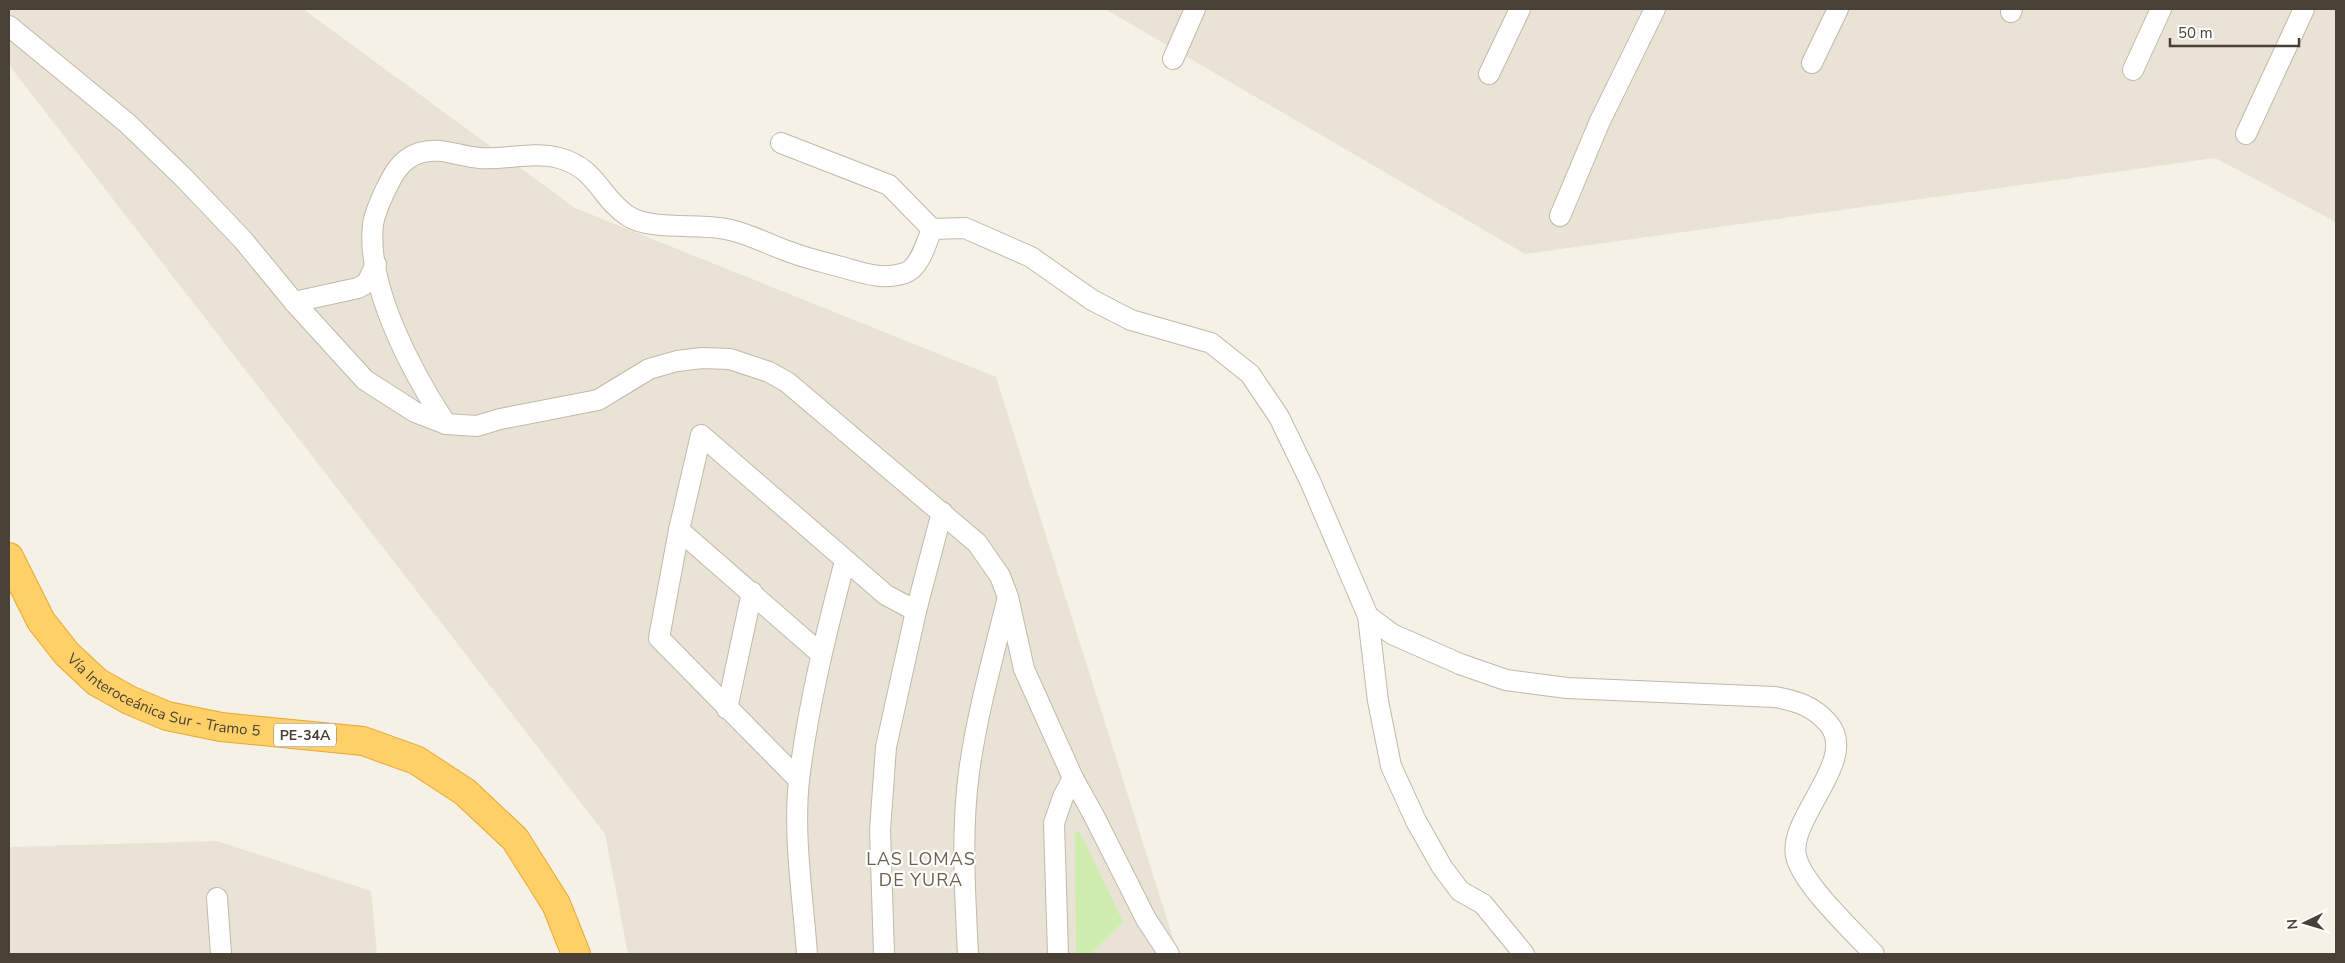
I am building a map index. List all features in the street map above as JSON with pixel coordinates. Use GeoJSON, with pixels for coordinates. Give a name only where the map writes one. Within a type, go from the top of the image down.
{"type":"FeatureCollection","features":[{"type":"Feature","properties":{"kind":"highway","name":"Vía Interoceánica Sur - Tramo 5"},"geometry":{"type":"LineString","coordinates":[[9,557],[41,621],[67,654],[97,682],[129,700],[167,716],[221,727],[363,741],[416,760],[465,792],[516,839],[556,904],[576,954]]}},
{"type":"Feature","properties":{"kind":"street"},"geometry":{"type":"LineString","coordinates":[[1173,59],[1195,9]]}},
{"type":"Feature","properties":{"kind":"street"},"geometry":{"type":"LineString","coordinates":[[1488,74],[1520,9]]}},
{"type":"Feature","properties":{"kind":"street"},"geometry":{"type":"LineString","coordinates":[[1560,216],[1600,121],[1655,9]]}},
{"type":"Feature","properties":{"kind":"street"},"geometry":{"type":"LineString","coordinates":[[1812,63],[1838,9]]}},
{"type":"Feature","properties":{"kind":"street"},"geometry":{"type":"LineString","coordinates":[[2133,70],[2161,9]]}},
{"type":"Feature","properties":{"kind":"street"},"geometry":{"type":"LineString","coordinates":[[2246,134],[2304,9]]}},
{"type":"Feature","properties":{"kind":"street"},"geometry":{"type":"LineString","coordinates":[[9,26],[142,136],[243,240],[294,302],[365,380],[415,412],[446,424],[477,426],[500,419],[598,400],[649,369],[677,360],[702,358],[730,359],[769,372],[787,382],[977,543],[1000,576],[1008,597],[1024,669],[1073,778],[1096,819],[1146,919],[1169,954]]}},
{"type":"Feature","properties":{"kind":"street"},"geometry":{"type":"LineString","coordinates":[[781,143],[889,185],[932,229],[965,228],[1031,256],[1092,300],[1131,320],[1211,343],[1250,374],[1279,417],[1310,480],[1368,616],[1378,701],[1391,766],[1416,821],[1442,867],[1460,892],[1483,904],[1524,954]]}},
{"type":"Feature","properties":{"kind":"street"},"geometry":{"type":"LineString","coordinates":[[446,424],[428,396],[393,325],[377,277],[373,226],[376,212],[393,173],[404,161],[420,153],[441,150],[477,158],[496,159],[542,155],[560,158],[587,170],[629,216],[645,223],[702,225],[730,229],[792,253],[885,278],[908,272],[920,258],[932,229]]}},
{"type":"Feature","properties":{"kind":"street"},"geometry":{"type":"LineString","coordinates":[[294,302],[358,288],[367,283],[376,264]]}},
{"type":"Feature","properties":{"kind":"street"},"geometry":{"type":"LineString","coordinates":[[799,780],[659,638],[679,530],[700,435],[886,595],[916,611]]}},
{"type":"Feature","properties":{"kind":"street"},"geometry":{"type":"LineString","coordinates":[[884,954],[880,860],[882,791],[886,747],[916,611],[942,512]]}},
{"type":"Feature","properties":{"kind":"street"},"geometry":{"type":"LineString","coordinates":[[679,530],[821,654]]}},
{"type":"Feature","properties":{"kind":"street"},"geometry":{"type":"LineString","coordinates":[[807,954],[800,854],[799,780],[821,654],[845,561]]}},
{"type":"Feature","properties":{"kind":"street"},"geometry":{"type":"LineString","coordinates":[[727,709],[752,592]]}},
{"type":"Feature","properties":{"kind":"street"},"geometry":{"type":"LineString","coordinates":[[968,954],[964,836],[969,772],[988,676],[1008,597]]}},
{"type":"Feature","properties":{"kind":"street"},"geometry":{"type":"LineString","coordinates":[[1368,616],[1392,634],[1415,645],[1480,672],[1506,680],[1567,688],[1775,696],[1798,701],[1816,710],[1832,727],[1838,740],[1836,757],[1805,820],[1796,843],[1796,855],[1808,880],[1874,954]]}},
{"type":"Feature","properties":{"kind":"street"},"geometry":{"type":"LineString","coordinates":[[1058,954],[1054,823],[1063,797],[1073,778]]}},
{"type":"Feature","properties":{"kind":"street"},"geometry":{"type":"LineString","coordinates":[[217,898],[222,954]]}},
{"type":"Feature","properties":{"kind":"shaded area"},"geometry":{"type":"Polygon","coordinates":[[[9,9],[303,9],[575,208],[996,377],[1178,954],[628,954],[605,834],[9,65],[9,9]]]}},
{"type":"Feature","properties":{"kind":"shaded area"},"geometry":{"type":"Polygon","coordinates":[[[1105,9],[2336,9],[2336,222],[2215,158],[1525,254],[1105,9]]]}},
{"type":"Feature","properties":{"kind":"shaded area"},"geometry":{"type":"Polygon","coordinates":[[[217,841],[371,891],[377,954],[9,954],[9,847],[217,841]]]}},
{"type":"Feature","properties":{"kind":"green space"},"geometry":{"type":"Polygon","coordinates":[[[1075,832],[1079,832],[1085,843],[1123,922],[1091,954],[1076,954],[1075,832]]]}},
{"type":"Feature","properties":{"kind":"district","name":"LAS LOMAS DE YURA"},"geometry":{"type":"Point","coordinates":[921,870]}}]}
